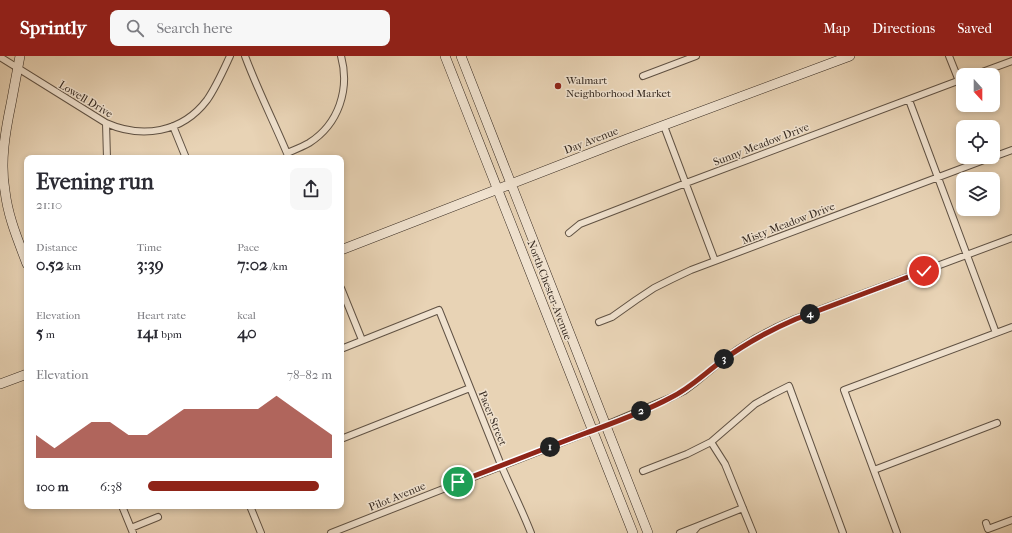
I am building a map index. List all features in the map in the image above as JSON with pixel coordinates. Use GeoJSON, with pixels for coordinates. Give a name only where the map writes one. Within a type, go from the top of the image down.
{"type":"FeatureCollection","features":[{"type":"Feature","properties":{"kind":"main road"},"geometry":{"type":"LineString","coordinates":[[20,56],[5,136],[3,171],[4,191],[12,225],[24,256]]}},
{"type":"Feature","properties":{"kind":"main road","name":"North Chester Avenue"},"geometry":{"type":"LineString","coordinates":[[445,56],[633,533]]}},
{"type":"Feature","properties":{"kind":"main road","name":"North Chester Avenue"},"geometry":{"type":"LineString","coordinates":[[461,56],[648,533]]}},
{"type":"Feature","properties":{"kind":"main road","name":"Day Avenue"},"geometry":{"type":"LineString","coordinates":[[344,249],[850,56]]}},
{"type":"Feature","properties":{"kind":"main road"},"geometry":{"type":"LineString","coordinates":[[0,384],[24,375]]}},
{"type":"Feature","properties":{"kind":"street","name":"Lowell Drive"},"geometry":{"type":"LineString","coordinates":[[0,57],[106,123],[122,129],[140,132],[173,126],[198,110],[212,91],[230,56]]}},
{"type":"Feature","properties":{"kind":"street"},"geometry":{"type":"LineString","coordinates":[[244,56],[288,155]]}},
{"type":"Feature","properties":{"kind":"street"},"geometry":{"type":"LineString","coordinates":[[290,155],[319,136],[333,120],[344,91],[344,67],[341,56]]}},
{"type":"Feature","properties":{"kind":"street"},"geometry":{"type":"LineString","coordinates":[[643,76],[696,56]]}},
{"type":"Feature","properties":{"kind":"street"},"geometry":{"type":"LineString","coordinates":[[950,56],[956,69]]}},
{"type":"Feature","properties":{"kind":"street"},"geometry":{"type":"LineString","coordinates":[[993,68],[1012,61]]}},
{"type":"Feature","properties":{"kind":"street","name":"Sunny Meadow Drive"},"geometry":{"type":"LineString","coordinates":[[569,233],[580,224],[956,82]]}},
{"type":"Feature","properties":{"kind":"street"},"geometry":{"type":"LineString","coordinates":[[909,100],[996,333]]}},
{"type":"Feature","properties":{"kind":"street"},"geometry":{"type":"LineString","coordinates":[[106,123],[107,155]]}},
{"type":"Feature","properties":{"kind":"street"},"geometry":{"type":"LineString","coordinates":[[173,126],[185,155]]}},
{"type":"Feature","properties":{"kind":"street"},"geometry":{"type":"LineString","coordinates":[[664,126],[715,261]]}},
{"type":"Feature","properties":{"kind":"street","name":"Misty Meadow Drive"},"geometry":{"type":"LineString","coordinates":[[1000,154],[1012,150]]}},
{"type":"Feature","properties":{"kind":"street","name":"Misty Meadow Drive"},"geometry":{"type":"LineString","coordinates":[[599,322],[612,317],[654,288],[672,278],[973,164]]}},
{"type":"Feature","properties":{"kind":"street","name":"Pilot Avenue"},"geometry":{"type":"LineString","coordinates":[[330,533],[592,431],[657,404],[684,391],[737,350],[775,328],[1012,238]]}},
{"type":"Feature","properties":{"kind":"street"},"geometry":{"type":"LineString","coordinates":[[344,295],[362,340],[344,348]]}},
{"type":"Feature","properties":{"kind":"street","name":"Pacer Street"},"geometry":{"type":"LineString","coordinates":[[362,340],[439,310],[501,466],[531,533]]}},
{"type":"Feature","properties":{"kind":"street"},"geometry":{"type":"LineString","coordinates":[[897,533],[844,390],[1012,327]]}},
{"type":"Feature","properties":{"kind":"street"},"geometry":{"type":"LineString","coordinates":[[643,471],[687,454],[711,442],[755,404],[788,386],[843,533]]}},
{"type":"Feature","properties":{"kind":"street"},"geometry":{"type":"LineString","coordinates":[[344,438],[470,388]]}},
{"type":"Feature","properties":{"kind":"street"},"geometry":{"type":"LineString","coordinates":[[874,470],[997,423]]}},
{"type":"Feature","properties":{"kind":"street"},"geometry":{"type":"LineString","coordinates":[[711,442],[725,464],[753,533]]}},
{"type":"Feature","properties":{"kind":"street"},"geometry":{"type":"LineString","coordinates":[[680,533],[743,508]]}},
{"type":"Feature","properties":{"kind":"street"},"geometry":{"type":"LineString","coordinates":[[123,509],[132,530],[158,517]]}},
{"type":"Feature","properties":{"kind":"street"},"geometry":{"type":"LineString","coordinates":[[251,509],[261,533]]}},
{"type":"Feature","properties":{"kind":"street"},"geometry":{"type":"LineString","coordinates":[[986,523],[988,529],[1012,520]]}},
{"type":"Feature","properties":{"kind":"street"},"geometry":{"type":"LineString","coordinates":[[692,533],[698,526]]}},
{"type":"Feature","properties":{"kind":"place","name":"Walmart Neighborhood Market"},"geometry":{"type":"Point","coordinates":[558,86]}},
{"type":"Feature","properties":{"kind":"route"},"geometry":{"type":"LineString","coordinates":[[458,482],[657,404],[684,391],[737,350],[775,328],[924,271]]}}]}
